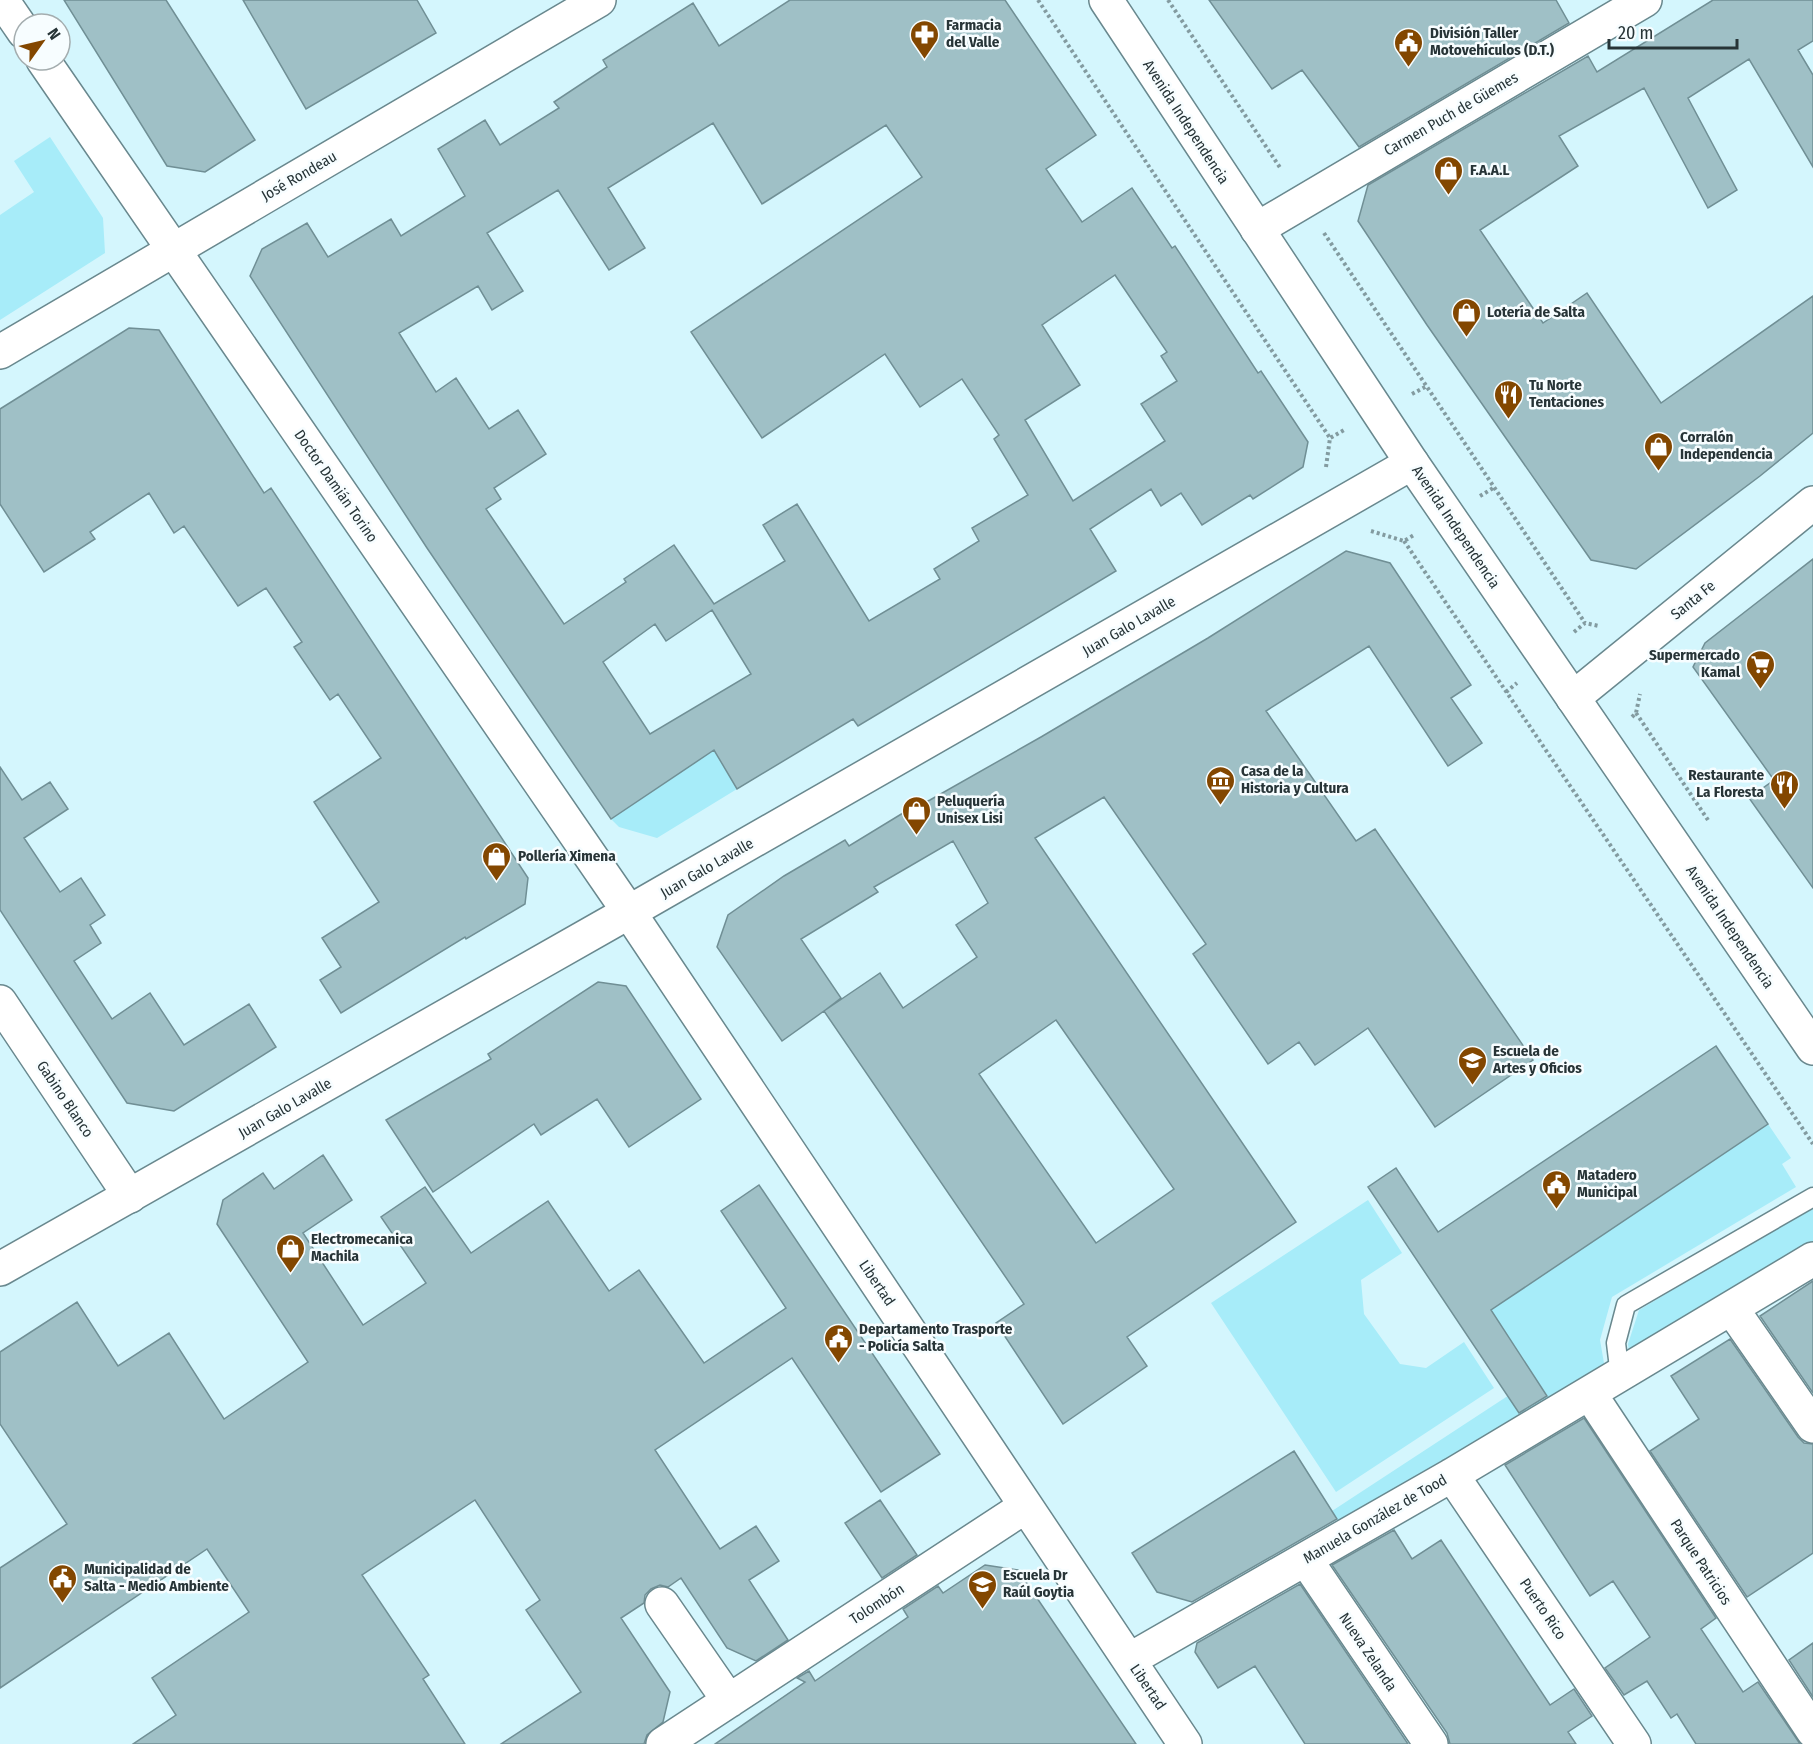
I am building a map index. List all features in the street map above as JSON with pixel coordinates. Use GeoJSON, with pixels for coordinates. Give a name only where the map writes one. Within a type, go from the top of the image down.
{"type":"FeatureCollection","features":[{"type":"Feature","properties":{"kind":"street"},"geometry":{"type":"LineString","coordinates":[[2,0],[12,15]]}},
{"type":"Feature","properties":{"kind":"street","name":"José Rondeau"},"geometry":{"type":"LineString","coordinates":[[0,352],[598,0]]}},
{"type":"Feature","properties":{"kind":"street","name":"Avenida Independencia"},"geometry":{"type":"LineString","coordinates":[[1106,0],[1412,463],[1813,1048]]}},
{"type":"Feature","properties":{"kind":"street","name":"Carmen Puch de Güemes"},"geometry":{"type":"LineString","coordinates":[[1257,229],[1645,0]]}},
{"type":"Feature","properties":{"kind":"street","name":"Doctor Damián Torino"},"geometry":{"type":"LineString","coordinates":[[51,72],[629,912]]}},
{"type":"Feature","properties":{"kind":"street","name":"Juan Galo Lavalle"},"geometry":{"type":"LineString","coordinates":[[0,1269],[1412,463]]}},
{"type":"Feature","properties":{"kind":"street","name":"Santa Fe"},"geometry":{"type":"LineString","coordinates":[[1574,698],[1813,503]]}},
{"type":"Feature","properties":{"kind":"street","name":"Libertad"},"geometry":{"type":"LineString","coordinates":[[629,912],[1185,1744]]}},
{"type":"Feature","properties":{"kind":"street","name":"Gabino Blanco"},"geometry":{"type":"LineString","coordinates":[[0,1002],[130,1196]]}},
{"type":"Feature","properties":{"kind":"street","name":"Manuela González de Tood"},"geometry":{"type":"LineString","coordinates":[[1129,1660],[1452,1475],[1813,1260]]}},
{"type":"Feature","properties":{"kind":"street"},"geometry":{"type":"LineString","coordinates":[[1732,1309],[1813,1425]]}},
{"type":"Feature","properties":{"kind":"street","name":"Parque Patricios"},"geometry":{"type":"LineString","coordinates":[[1590,1394],[1813,1731]]}},
{"type":"Feature","properties":{"kind":"street","name":"Puerto Rico"},"geometry":{"type":"LineString","coordinates":[[1452,1475],[1634,1744]]}},
{"type":"Feature","properties":{"kind":"street","name":"Tolombón"},"geometry":{"type":"LineString","coordinates":[[663,1744],[1026,1506]]}},
{"type":"Feature","properties":{"kind":"street","name":"Nueva Zelanda"},"geometry":{"type":"LineString","coordinates":[[1306,1560],[1431,1744]]}},
{"type":"Feature","properties":{"kind":"street"},"geometry":{"type":"LineString","coordinates":[[662,1604],[729,1701]]}},
{"type":"Feature","properties":{"kind":"lane"},"geometry":{"type":"LineString","coordinates":[[1620,1376],[1616,1343],[1626,1305],[1813,1197]]}},
{"type":"Feature","properties":{"kind":"path"},"geometry":{"type":"LineString","coordinates":[[1038,0],[1330,438],[1326,466],[1365,530],[1404,541],[1813,1144]]}},
{"type":"Feature","properties":{"kind":"path"},"geometry":{"type":"LineString","coordinates":[[1168,0],[1585,623]]}},
{"type":"Feature","properties":{"kind":"path"},"geometry":{"type":"LineString","coordinates":[[1330,438],[1377,411]]}},
{"type":"Feature","properties":{"kind":"path"},"geometry":{"type":"LineString","coordinates":[[1404,541],[1449,516]]}},
{"type":"Feature","properties":{"kind":"shaded area"},"geometry":{"type":"Polygon","coordinates":[[[50,137],[103,218],[105,253],[0,320],[0,215],[34,192],[14,161],[50,137]]]}},
{"type":"Feature","properties":{"kind":"shaded area"},"geometry":{"type":"Polygon","coordinates":[[[698,723],[737,789],[657,838],[619,827],[611,819],[677,775],[698,723]]]}},
{"type":"Feature","properties":{"kind":"shaded area"},"geometry":{"type":"Polygon","coordinates":[[[1768,1124],[1791,1158],[1782,1164],[1796,1187],[1612,1297],[1600,1340],[1605,1369],[1342,1527],[1332,1511],[1535,1378],[1491,1310],[1768,1124]]]}},
{"type":"Feature","properties":{"kind":"shaded area"},"geometry":{"type":"Polygon","coordinates":[[[1368,1200],[1402,1253],[1361,1280],[1364,1314],[1400,1364],[1426,1368],[1464,1342],[1494,1388],[1336,1492],[1211,1303],[1368,1200]]]}},
{"type":"Feature","properties":{"kind":"shaded area"},"geometry":{"type":"Polygon","coordinates":[[[1813,1206],[1813,1254],[1631,1363],[1628,1344],[1639,1310],[1813,1206]]]}},
{"type":"Feature","properties":{"kind":"building"},"geometry":{"type":"Polygon","coordinates":[[[64,0],[166,0],[255,140],[205,172],[167,166],[64,0]]]}},
{"type":"Feature","properties":{"kind":"building"},"geometry":{"type":"Polygon","coordinates":[[[243,0],[417,0],[436,33],[306,109],[243,0]]]}},
{"type":"Feature","properties":{"kind":"building"},"geometry":{"type":"Polygon","coordinates":[[[790,0],[1005,0],[1096,135],[1046,169],[1082,222],[1132,188],[1172,248],[1175,246],[1258,373],[1261,371],[1308,442],[1303,467],[1253,499],[1250,495],[1202,525],[1181,493],[1161,506],[1151,489],[1090,529],[1116,571],[858,726],[853,719],[737,789],[714,750],[611,819],[427,548],[250,276],[262,249],[307,223],[328,257],[391,219],[401,236],[465,196],[438,149],[485,120],[500,145],[559,108],[554,102],[607,67],[603,60],[693,3],[719,46],[790,0]],[[713,123],[608,188],[645,248],[609,270],[558,190],[487,233],[523,291],[492,310],[478,286],[399,333],[436,392],[456,378],[489,429],[518,410],[546,454],[494,488],[501,499],[486,509],[564,624],[626,582],[624,579],[674,545],[714,604],[785,561],[763,525],[797,504],[869,621],[940,579],[934,569],[979,541],[972,528],[1028,495],[994,439],[999,435],[962,379],[920,407],[885,354],[762,438],[691,332],[922,177],[886,125],[762,204],[713,123]],[[1115,275],[1042,325],[1080,385],[1025,420],[1073,501],[1165,441],[1141,404],[1177,381],[1161,356],[1167,352],[1115,275]],[[712,610],[666,641],[655,624],[603,662],[650,734],[751,674],[712,610]]]}},
{"type":"Feature","properties":{"kind":"building"},"geometry":{"type":"Polygon","coordinates":[[[1209,0],[1556,0],[1569,23],[1359,147],[1302,70],[1272,89],[1209,0]]]}},
{"type":"Feature","properties":{"kind":"building"},"geometry":{"type":"Polygon","coordinates":[[[1713,0],[1813,0],[1813,41],[1798,50],[1813,75],[1813,167],[1749,59],[1688,98],[1737,190],[1708,208],[1644,88],[1559,136],[1578,166],[1480,230],[1543,323],[1587,293],[1661,403],[1813,296],[1813,433],[1760,476],[1636,569],[1591,560],[1427,325],[1358,221],[1368,185],[1588,56],[1597,72],[1713,0]]]}},
{"type":"Feature","properties":{"kind":"building"},"geometry":{"type":"Polygon","coordinates":[[[129,328],[159,330],[264,493],[271,488],[528,878],[525,904],[466,939],[465,937],[341,1013],[320,980],[341,967],[322,938],[379,902],[314,802],[381,758],[338,694],[330,700],[294,647],[302,642],[266,588],[238,606],[184,526],[174,533],[149,493],[90,532],[95,539],[44,572],[0,504],[0,409],[129,328]]]}},
{"type":"Feature","properties":{"kind":"building"},"geometry":{"type":"Polygon","coordinates":[[[1346,551],[1390,563],[1471,685],[1451,698],[1482,743],[1448,766],[1369,646],[1266,711],[1356,841],[1375,829],[1533,1060],[1435,1127],[1368,1028],[1315,1065],[1299,1042],[1268,1064],[1193,954],[1206,944],[1104,797],[1035,838],[1296,1222],[1127,1337],[1147,1366],[1063,1424],[996,1323],[1024,1304],[824,1011],[782,1041],[717,947],[728,915],[784,876],[845,840],[849,846],[903,813],[1041,737],[1208,638],[1346,551]],[[953,841],[874,887],[878,892],[801,939],[841,998],[824,1011],[880,973],[903,1008],[977,957],[956,925],[988,903],[953,841]],[[1056,1020],[979,1074],[1096,1243],[1174,1189],[1056,1020]]]}},
{"type":"Feature","properties":{"kind":"building","name":"Supermercado Kamal"},"geometry":{"type":"Polygon","coordinates":[[[1813,559],[1813,888],[1749,798],[1774,780],[1693,667],[1705,643],[1813,559]]]}},
{"type":"Feature","properties":{"kind":"building"},"geometry":{"type":"Polygon","coordinates":[[[0,767],[22,800],[50,782],[68,809],[24,838],[60,892],[81,878],[105,915],[90,925],[101,943],[74,961],[112,1019],[150,993],[184,1045],[249,1004],[276,1047],[174,1111],[127,1103],[0,910],[0,767]]]}},
{"type":"Feature","properties":{"kind":"building"},"geometry":{"type":"Polygon","coordinates":[[[598,982],[626,986],[701,1099],[629,1147],[597,1099],[541,1135],[534,1124],[433,1192],[386,1120],[491,1059],[488,1054],[598,982]]]}},
{"type":"Feature","properties":{"kind":"building","name":"Matadero Municipal"},"geometry":{"type":"Polygon","coordinates":[[[1716,1046],[1768,1124],[1491,1310],[1547,1396],[1519,1413],[1368,1187],[1396,1168],[1438,1232],[1716,1046]]]}},
{"type":"Feature","properties":{"kind":"building"},"geometry":{"type":"Polygon","coordinates":[[[323,1155],[352,1200],[303,1233],[363,1325],[426,1283],[381,1217],[425,1187],[471,1253],[548,1201],[609,1291],[639,1270],[704,1363],[786,1308],[721,1211],[759,1185],[940,1454],[881,1492],[792,1358],[655,1450],[720,1549],[756,1526],[779,1561],[749,1580],[788,1640],[756,1661],[727,1648],[681,1578],[668,1587],[660,1585],[651,1589],[645,1595],[644,1603],[621,1618],[670,1692],[663,1722],[647,1735],[644,1744],[501,1744],[581,1692],[526,1610],[540,1600],[475,1500],[362,1575],[429,1675],[423,1679],[465,1744],[133,1744],[176,1715],[152,1678],[249,1612],[207,1549],[0,1688],[0,1568],[67,1524],[0,1424],[0,1352],[77,1302],[118,1366],[169,1333],[224,1419],[308,1362],[217,1224],[223,1200],[263,1173],[274,1189],[323,1155]]]}},
{"type":"Feature","properties":{"kind":"building"},"geometry":{"type":"Polygon","coordinates":[[[1813,1281],[1813,1393],[1760,1316],[1813,1281]]]}},
{"type":"Feature","properties":{"kind":"building"},"geometry":{"type":"Polygon","coordinates":[[[1730,1339],[1798,1437],[1804,1443],[1813,1444],[1813,1553],[1747,1597],[1650,1451],[1699,1419],[1671,1376],[1730,1339]]]}},
{"type":"Feature","properties":{"kind":"building"},"geometry":{"type":"Polygon","coordinates":[[[1584,1418],[1716,1618],[1701,1629],[1743,1692],[1758,1682],[1800,1744],[1696,1744],[1677,1714],[1671,1718],[1647,1681],[1624,1695],[1605,1668],[1650,1637],[1613,1581],[1590,1596],[1505,1465],[1584,1418]]]}},
{"type":"Feature","properties":{"kind":"building"},"geometry":{"type":"Polygon","coordinates":[[[1294,1451],[1337,1519],[1192,1602],[1157,1592],[1132,1553],[1294,1451]]]}},
{"type":"Feature","properties":{"kind":"building"},"geometry":{"type":"Polygon","coordinates":[[[880,1500],[917,1555],[882,1578],[845,1523],[880,1500]]]}},
{"type":"Feature","properties":{"kind":"building"},"geometry":{"type":"Polygon","coordinates":[[[1394,1530],[1412,1559],[1441,1540],[1550,1705],[1574,1689],[1592,1716],[1568,1732],[1576,1744],[1450,1744],[1447,1733],[1332,1565],[1394,1530]]]}},
{"type":"Feature","properties":{"kind":"building","name":"Escuela Dr Raúl Goytia"},"geometry":{"type":"Polygon","coordinates":[[[985,1565],[1018,1570],[1136,1744],[715,1744],[805,1682],[797,1678],[809,1671],[815,1681],[908,1617],[903,1609],[938,1586],[943,1593],[985,1565]]]}},
{"type":"Feature","properties":{"kind":"building"},"geometry":{"type":"Polygon","coordinates":[[[1300,1584],[1408,1744],[1305,1744],[1255,1666],[1218,1688],[1195,1652],[1197,1643],[1300,1584]]]}},
{"type":"Feature","properties":{"kind":"building"},"geometry":{"type":"Polygon","coordinates":[[[1813,1643],[1813,1697],[1789,1660],[1813,1643]]]}},
{"type":"Feature","properties":{"kind":"place","name":"Farmacia del Valle"},"geometry":{"type":"Point","coordinates":[925,60]}},
{"type":"Feature","properties":{"kind":"place","name":"División Taller Motovehículos (D.T.)"},"geometry":{"type":"Point","coordinates":[1409,68]}},
{"type":"Feature","properties":{"kind":"place","name":"F.A.A.L"},"geometry":{"type":"Point","coordinates":[1449,196]}},
{"type":"Feature","properties":{"kind":"place","name":"Lotería de Salta"},"geometry":{"type":"Point","coordinates":[1466,338]}},
{"type":"Feature","properties":{"kind":"place","name":"Tu Norte Tentaciones"},"geometry":{"type":"Point","coordinates":[1508,420]}},
{"type":"Feature","properties":{"kind":"place","name":"Corralón Independencia"},"geometry":{"type":"Point","coordinates":[1659,472]}},
{"type":"Feature","properties":{"kind":"place","name":"Supermercado Kamal"},"geometry":{"type":"Point","coordinates":[1761,690]}},
{"type":"Feature","properties":{"kind":"place","name":"Casa de la Historia y Cultura"},"geometry":{"type":"Point","coordinates":[1220,806]}},
{"type":"Feature","properties":{"kind":"place","name":"Restaurante La Floresta"},"geometry":{"type":"Point","coordinates":[1785,810]}},
{"type":"Feature","properties":{"kind":"place","name":"Peluquería Unisex Lisi"},"geometry":{"type":"Point","coordinates":[916,836]}},
{"type":"Feature","properties":{"kind":"place","name":"Pollería Ximena"},"geometry":{"type":"Point","coordinates":[497,882]}},
{"type":"Feature","properties":{"kind":"place","name":"Escuela de Artes y Oficios"},"geometry":{"type":"Point","coordinates":[1472,1086]}},
{"type":"Feature","properties":{"kind":"place","name":"Matadero Municipal"},"geometry":{"type":"Point","coordinates":[1556,1210]}},
{"type":"Feature","properties":{"kind":"place","name":"Electromecanica Machila"},"geometry":{"type":"Point","coordinates":[290,1274]}},
{"type":"Feature","properties":{"kind":"place","name":"Departamento Trasporte - Policía Salta"},"geometry":{"type":"Point","coordinates":[838,1364]}},
{"type":"Feature","properties":{"kind":"place","name":"Municipalidad de Salta - Medio Ambiente"},"geometry":{"type":"Point","coordinates":[63,1604]}},
{"type":"Feature","properties":{"kind":"place","name":"Escuela Dr Raúl Goytia"},"geometry":{"type":"Point","coordinates":[982,1610]}}]}
